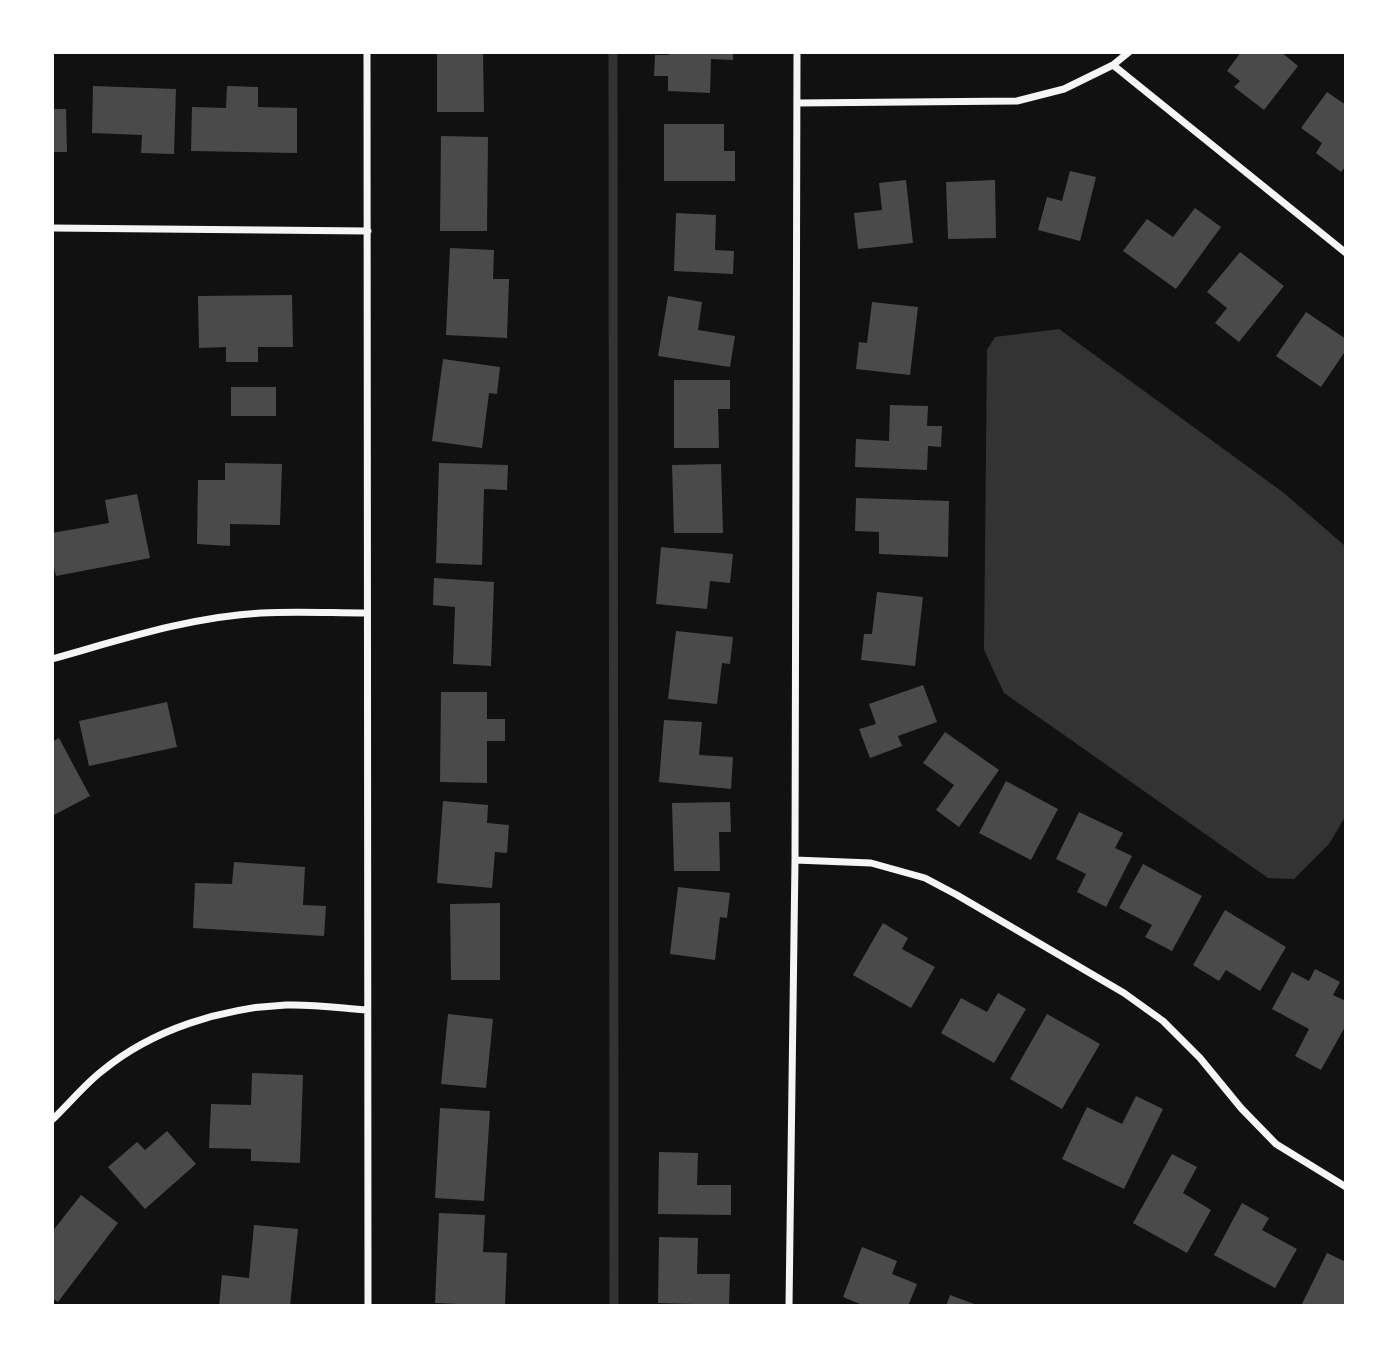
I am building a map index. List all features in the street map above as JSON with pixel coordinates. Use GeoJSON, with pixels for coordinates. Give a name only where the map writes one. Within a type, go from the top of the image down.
{"type":"FeatureCollection","features":[{"type":"Feature","properties":{"kind":"street"},"geometry":{"type":"LineString","coordinates":[[367,52],[368,1306]]}},
{"type":"Feature","properties":{"kind":"street"},"geometry":{"type":"LineString","coordinates":[[789,1306],[795,860],[797,52]]}},
{"type":"Feature","properties":{"kind":"street"},"geometry":{"type":"LineString","coordinates":[[797,103],[1017,101],[1064,89],[1113,65],[1129,52]]}},
{"type":"Feature","properties":{"kind":"street"},"geometry":{"type":"LineString","coordinates":[[1113,65],[1346,253]]}},
{"type":"Feature","properties":{"kind":"street"},"geometry":{"type":"LineString","coordinates":[[52,229],[368,231]]}},
{"type":"Feature","properties":{"kind":"street"},"geometry":{"type":"LineString","coordinates":[[52,659],[160,628],[248,615],[367,613]]}},
{"type":"Feature","properties":{"kind":"street"},"geometry":{"type":"LineString","coordinates":[[795,860],[871,863],[925,878],[1124,993],[1163,1021],[1200,1058],[1241,1108],[1276,1144],[1346,1187]]}},
{"type":"Feature","properties":{"kind":"street"},"geometry":{"type":"LineString","coordinates":[[52,1120],[101,1071],[129,1051],[182,1026],[226,1012],[284,1005],[367,1010]]}},
{"type":"Feature","properties":{"kind":"shaded area"},"geometry":{"type":"Polygon","coordinates":[[[1059,329],[1284,493],[1345,546],[1345,817],[1329,844],[1294,879],[1268,878],[1004,693],[984,650],[987,350],[995,337],[1059,329]]]}},
{"type":"Feature","properties":{"kind":"building"},"geometry":{"type":"Polygon","coordinates":[[[437,52],[483,52],[484,112],[437,112],[437,52]]]}},
{"type":"Feature","properties":{"kind":"building"},"geometry":{"type":"Polygon","coordinates":[[[669,52],[733,52],[733,60],[711,59],[710,93],[668,91],[668,76],[654,76],[655,55],[669,55],[669,52]]]}},
{"type":"Feature","properties":{"kind":"building"},"geometry":{"type":"Polygon","coordinates":[[[1241,52],[1281,52],[1298,66],[1264,110],[1234,87],[1240,81],[1227,71],[1241,52]]]}},
{"type":"Feature","properties":{"kind":"building"},"geometry":{"type":"Polygon","coordinates":[[[93,86],[176,89],[174,154],[141,153],[142,135],[92,133],[93,86]]]}},
{"type":"Feature","properties":{"kind":"building"},"geometry":{"type":"Polygon","coordinates":[[[227,86],[258,87],[258,107],[297,108],[297,153],[191,151],[192,107],[226,108],[227,86]]]}},
{"type":"Feature","properties":{"kind":"building"},"geometry":{"type":"Polygon","coordinates":[[[1327,92],[1346,105],[1346,166],[1341,172],[1316,153],[1322,143],[1301,128],[1327,92]]]}},
{"type":"Feature","properties":{"kind":"building"},"geometry":{"type":"Polygon","coordinates":[[[52,109],[66,109],[67,152],[52,152],[52,109]]]}},
{"type":"Feature","properties":{"kind":"building"},"geometry":{"type":"Polygon","coordinates":[[[664,124],[724,124],[724,151],[735,151],[735,181],[664,181],[664,124]]]}},
{"type":"Feature","properties":{"kind":"building"},"geometry":{"type":"Polygon","coordinates":[[[441,136],[488,137],[487,231],[440,231],[441,136]]]}},
{"type":"Feature","properties":{"kind":"building"},"geometry":{"type":"Polygon","coordinates":[[[1070,171],[1096,177],[1080,241],[1038,230],[1047,197],[1062,201],[1070,171]]]}},
{"type":"Feature","properties":{"kind":"building"},"geometry":{"type":"Polygon","coordinates":[[[906,180],[913,243],[858,249],[854,213],[882,210],[879,183],[906,180]]]}},
{"type":"Feature","properties":{"kind":"building"},"geometry":{"type":"Polygon","coordinates":[[[995,180],[996,238],[948,239],[946,182],[995,180]]]}},
{"type":"Feature","properties":{"kind":"building"},"geometry":{"type":"Polygon","coordinates":[[[1195,208],[1221,227],[1176,289],[1123,251],[1147,219],[1173,237],[1195,208]]]}},
{"type":"Feature","properties":{"kind":"building"},"geometry":{"type":"Polygon","coordinates":[[[676,213],[716,215],[715,250],[734,251],[733,274],[674,271],[676,213]]]}},
{"type":"Feature","properties":{"kind":"building"},"geometry":{"type":"Polygon","coordinates":[[[450,248],[494,250],[493,279],[509,279],[507,338],[446,335],[450,248]]]}},
{"type":"Feature","properties":{"kind":"building"},"geometry":{"type":"Polygon","coordinates":[[[1240,252],[1284,286],[1239,342],[1215,323],[1227,308],[1207,292],[1240,252]]]}},
{"type":"Feature","properties":{"kind":"building"},"geometry":{"type":"Polygon","coordinates":[[[292,295],[293,347],[258,347],[258,362],[226,362],[226,347],[199,348],[198,296],[292,295]]]}},
{"type":"Feature","properties":{"kind":"building"},"geometry":{"type":"Polygon","coordinates":[[[668,296],[702,302],[698,330],[735,336],[730,367],[658,356],[668,296]]]}},
{"type":"Feature","properties":{"kind":"building"},"geometry":{"type":"Polygon","coordinates":[[[872,302],[918,307],[910,375],[856,369],[859,342],[867,343],[872,302]]]}},
{"type":"Feature","properties":{"kind":"building"},"geometry":{"type":"Polygon","coordinates":[[[1306,312],[1346,339],[1346,350],[1321,387],[1276,356],[1306,312]]]}},
{"type":"Feature","properties":{"kind":"building"},"geometry":{"type":"Polygon","coordinates":[[[443,359],[500,367],[497,394],[489,393],[482,448],[432,441],[443,359]]]}},
{"type":"Feature","properties":{"kind":"building"},"geometry":{"type":"Polygon","coordinates":[[[674,380],[730,380],[730,409],[718,409],[719,448],[674,448],[674,380]]]}},
{"type":"Feature","properties":{"kind":"building"},"geometry":{"type":"Polygon","coordinates":[[[231,387],[276,387],[276,416],[231,416],[231,387]]]}},
{"type":"Feature","properties":{"kind":"building"},"geometry":{"type":"Polygon","coordinates":[[[890,405],[928,406],[927,426],[942,426],[941,447],[928,446],[927,470],[855,467],[856,439],[889,441],[890,405]]]}},
{"type":"Feature","properties":{"kind":"building"},"geometry":{"type":"Polygon","coordinates":[[[225,463],[282,464],[280,525],[230,524],[230,546],[197,544],[198,480],[225,480],[225,463]]]}},
{"type":"Feature","properties":{"kind":"building"},"geometry":{"type":"Polygon","coordinates":[[[439,463],[508,465],[507,490],[484,489],[482,565],[436,563],[439,463]]]}},
{"type":"Feature","properties":{"kind":"building"},"geometry":{"type":"Polygon","coordinates":[[[721,464],[723,533],[674,533],[672,465],[721,464]]]}},
{"type":"Feature","properties":{"kind":"building"},"geometry":{"type":"Polygon","coordinates":[[[137,494],[150,558],[56,576],[52,560],[52,533],[109,523],[105,500],[137,494]]]}},
{"type":"Feature","properties":{"kind":"building"},"geometry":{"type":"Polygon","coordinates":[[[856,498],[949,501],[948,557],[879,554],[879,532],[855,531],[856,498]]]}},
{"type":"Feature","properties":{"kind":"building"},"geometry":{"type":"Polygon","coordinates":[[[661,547],[733,554],[730,583],[710,581],[707,609],[656,604],[661,547]]]}},
{"type":"Feature","properties":{"kind":"building"},"geometry":{"type":"Polygon","coordinates":[[[434,578],[494,582],[491,666],[453,664],[455,607],[433,605],[434,578]]]}},
{"type":"Feature","properties":{"kind":"building"},"geometry":{"type":"Polygon","coordinates":[[[877,592],[923,597],[915,666],[861,660],[864,634],[872,634],[877,592]]]}},
{"type":"Feature","properties":{"kind":"building"},"geometry":{"type":"Polygon","coordinates":[[[676,631],[733,637],[730,664],[722,663],[717,704],[668,699],[676,631]]]}},
{"type":"Feature","properties":{"kind":"building"},"geometry":{"type":"Polygon","coordinates":[[[923,685],[937,722],[898,736],[902,746],[870,758],[859,729],[876,724],[869,704],[923,685]]]}},
{"type":"Feature","properties":{"kind":"building"},"geometry":{"type":"Polygon","coordinates":[[[441,692],[487,692],[487,719],[505,719],[505,741],[487,741],[487,783],[440,782],[441,692]]]}},
{"type":"Feature","properties":{"kind":"building"},"geometry":{"type":"Polygon","coordinates":[[[167,702],[177,747],[89,766],[79,721],[167,702]]]}},
{"type":"Feature","properties":{"kind":"building"},"geometry":{"type":"Polygon","coordinates":[[[664,720],[702,722],[699,755],[733,757],[731,789],[659,782],[664,720]]]}},
{"type":"Feature","properties":{"kind":"building"},"geometry":{"type":"Polygon","coordinates":[[[945,732],[999,770],[959,827],[936,810],[954,785],[923,763],[945,732]]]}},
{"type":"Feature","properties":{"kind":"building"},"geometry":{"type":"Polygon","coordinates":[[[59,738],[90,796],[52,816],[52,742],[59,738]]]}},
{"type":"Feature","properties":{"kind":"building"},"geometry":{"type":"Polygon","coordinates":[[[1006,781],[1058,809],[1031,860],[979,833],[1006,781]]]}},
{"type":"Feature","properties":{"kind":"building"},"geometry":{"type":"Polygon","coordinates":[[[443,801],[488,805],[487,823],[509,825],[507,853],[495,852],[492,888],[437,883],[443,801]]]}},
{"type":"Feature","properties":{"kind":"building"},"geometry":{"type":"Polygon","coordinates":[[[730,802],[731,832],[719,832],[720,871],[674,871],[672,803],[730,802]]]}},
{"type":"Feature","properties":{"kind":"building"},"geometry":{"type":"Polygon","coordinates":[[[1079,812],[1123,833],[1115,848],[1132,856],[1106,907],[1077,892],[1086,874],[1056,859],[1079,812]]]}},
{"type":"Feature","properties":{"kind":"building"},"geometry":{"type":"Polygon","coordinates":[[[234,862],[305,867],[303,905],[326,906],[324,936],[193,928],[195,883],[232,884],[234,862]]]}},
{"type":"Feature","properties":{"kind":"building"},"geometry":{"type":"Polygon","coordinates":[[[1143,864],[1202,896],[1172,951],[1145,937],[1152,925],[1119,908],[1143,864]]]}},
{"type":"Feature","properties":{"kind":"building"},"geometry":{"type":"Polygon","coordinates":[[[678,887],[730,893],[727,918],[720,917],[715,960],[670,954],[678,887]]]}},
{"type":"Feature","properties":{"kind":"building"},"geometry":{"type":"Polygon","coordinates":[[[500,903],[500,980],[451,980],[450,904],[500,903]]]}},
{"type":"Feature","properties":{"kind":"building"},"geometry":{"type":"Polygon","coordinates":[[[1225,910],[1286,947],[1260,991],[1226,970],[1219,981],[1193,965],[1225,910]]]}},
{"type":"Feature","properties":{"kind":"building"},"geometry":{"type":"Polygon","coordinates":[[[883,923],[908,938],[902,949],[935,967],[911,1008],[853,975],[883,923]]]}},
{"type":"Feature","properties":{"kind":"building"},"geometry":{"type":"Polygon","coordinates":[[[1315,969],[1340,982],[1333,995],[1346,1001],[1346,1025],[1321,1070],[1295,1056],[1309,1029],[1272,1009],[1292,972],[1309,981],[1315,969]]]}},
{"type":"Feature","properties":{"kind":"building"},"geometry":{"type":"Polygon","coordinates":[[[998,993],[1026,1009],[994,1063],[941,1033],[961,998],[987,1012],[998,993]]]}},
{"type":"Feature","properties":{"kind":"building"},"geometry":{"type":"Polygon","coordinates":[[[448,1014],[493,1019],[486,1088],[441,1084],[448,1014]]]}},
{"type":"Feature","properties":{"kind":"building"},"geometry":{"type":"Polygon","coordinates":[[[1047,1014],[1100,1044],[1062,1109],[1010,1079],[1047,1014]]]}},
{"type":"Feature","properties":{"kind":"building"},"geometry":{"type":"Polygon","coordinates":[[[252,1073],[303,1075],[300,1163],[251,1161],[251,1149],[209,1148],[211,1104],[251,1105],[252,1073]]]}},
{"type":"Feature","properties":{"kind":"building"},"geometry":{"type":"Polygon","coordinates":[[[1136,1096],[1163,1109],[1124,1189],[1062,1159],[1087,1107],[1122,1124],[1136,1096]]]}},
{"type":"Feature","properties":{"kind":"building"},"geometry":{"type":"Polygon","coordinates":[[[440,1108],[490,1111],[484,1201],[435,1198],[440,1108]]]}},
{"type":"Feature","properties":{"kind":"building"},"geometry":{"type":"Polygon","coordinates":[[[167,1131],[196,1164],[145,1209],[108,1167],[137,1142],[145,1150],[167,1131]]]}},
{"type":"Feature","properties":{"kind":"building"},"geometry":{"type":"Polygon","coordinates":[[[659,1152],[698,1153],[697,1185],[731,1185],[731,1215],[658,1214],[659,1152]]]}},
{"type":"Feature","properties":{"kind":"building"},"geometry":{"type":"Polygon","coordinates":[[[1172,1154],[1197,1167],[1183,1193],[1211,1210],[1187,1253],[1133,1223],[1172,1154]]]}},
{"type":"Feature","properties":{"kind":"building"},"geometry":{"type":"Polygon","coordinates":[[[81,1195],[118,1223],[58,1302],[52,1298],[52,1232],[81,1195]]]}},
{"type":"Feature","properties":{"kind":"building"},"geometry":{"type":"Polygon","coordinates":[[[1242,1203],[1269,1218],[1262,1230],[1297,1249],[1275,1288],[1214,1255],[1242,1203]]]}},
{"type":"Feature","properties":{"kind":"building"},"geometry":{"type":"Polygon","coordinates":[[[439,1213],[485,1215],[483,1252],[507,1253],[505,1306],[435,1303],[439,1213]]]}},
{"type":"Feature","properties":{"kind":"building"},"geometry":{"type":"Polygon","coordinates":[[[254,1225],[298,1229],[290,1306],[219,1306],[222,1275],[249,1278],[254,1225]]]}},
{"type":"Feature","properties":{"kind":"building"},"geometry":{"type":"Polygon","coordinates":[[[659,1237],[698,1238],[697,1274],[730,1274],[729,1305],[658,1303],[659,1237]]]}},
{"type":"Feature","properties":{"kind":"building"},"geometry":{"type":"Polygon","coordinates":[[[862,1247],[897,1261],[892,1274],[917,1284],[908,1306],[865,1306],[843,1297],[862,1247]]]}},
{"type":"Feature","properties":{"kind":"building"},"geometry":{"type":"Polygon","coordinates":[[[1327,1253],[1346,1262],[1346,1306],[1301,1306],[1327,1253]]]}},
{"type":"Feature","properties":{"kind":"building"},"geometry":{"type":"Polygon","coordinates":[[[950,1295],[977,1305],[977,1306],[946,1306],[950,1295]]]}},
{"type":"Feature","properties":{"kind":"waterway"},"geometry":{"type":"LineString","coordinates":[[613,52],[614,1306]]}}]}
